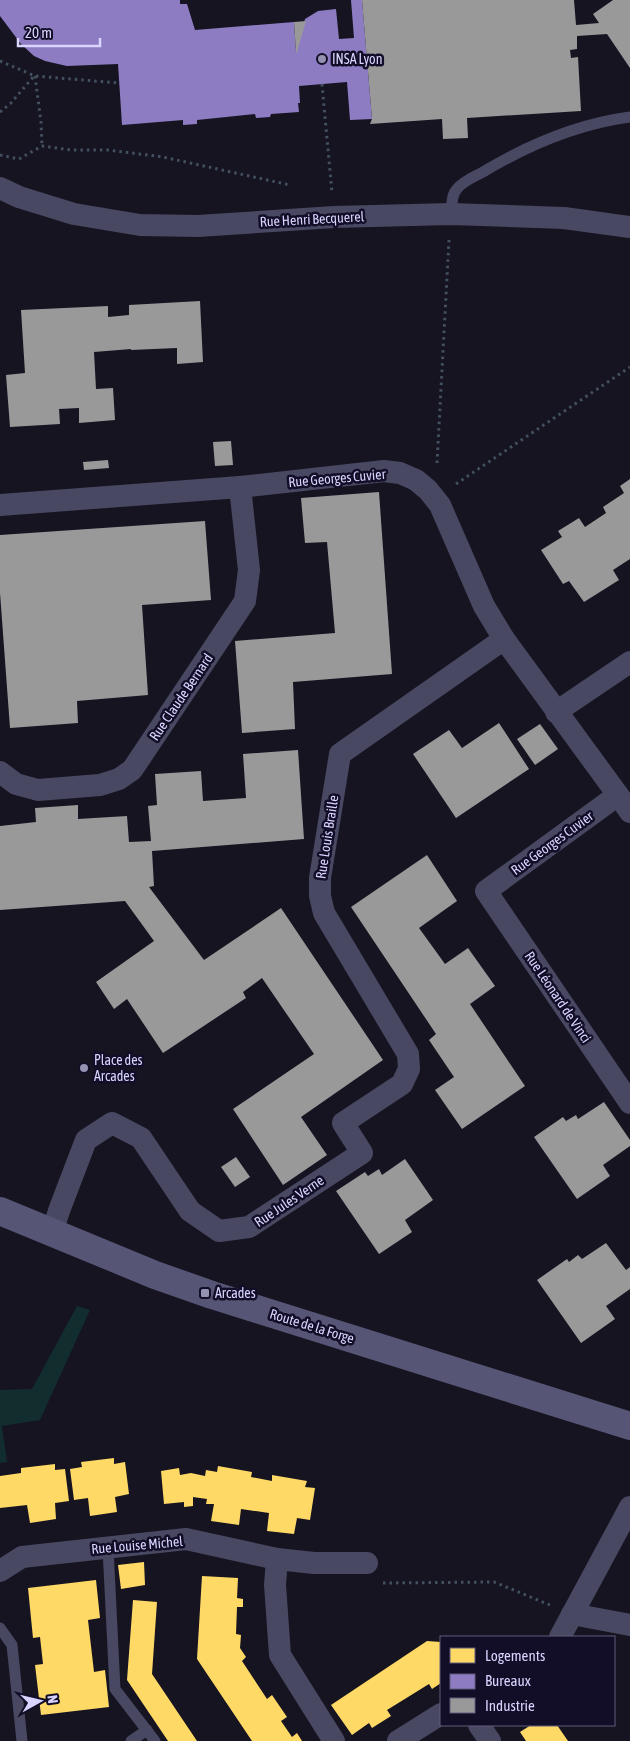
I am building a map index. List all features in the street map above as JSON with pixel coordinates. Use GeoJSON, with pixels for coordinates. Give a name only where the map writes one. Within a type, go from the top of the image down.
{"type":"FeatureCollection","features":[{"type":"Feature","properties":{"kind":"main road","name":"Route de la Forge"},"geometry":{"type":"LineString","coordinates":[[0,1211],[155,1275],[212,1295],[630,1426]]}},
{"type":"Feature","properties":{"kind":"street","name":"Rue Henri Becquerel"},"geometry":{"type":"LineString","coordinates":[[0,188],[19,197],[74,214],[140,225],[198,226],[334,217],[451,214],[564,218],[630,227]]}},
{"type":"Feature","properties":{"kind":"street","name":"Rue Georges Cuvier"},"geometry":{"type":"LineString","coordinates":[[0,506],[240,487],[384,472],[400,473],[416,480],[428,490],[440,505],[484,606],[504,639],[624,804],[486,891]]}},
{"type":"Feature","properties":{"kind":"street","name":"Rue Claude Bernard"},"geometry":{"type":"LineString","coordinates":[[0,772],[16,784],[38,790],[100,785],[119,779],[132,770],[245,601],[249,570],[240,487]]}},
{"type":"Feature","properties":{"kind":"street","name":"Rue Louis Braille"},"geometry":{"type":"LineString","coordinates":[[343,1123],[402,1084],[410,1069],[408,1054],[324,913],[320,896],[320,878],[340,754],[504,639]]}},
{"type":"Feature","properties":{"kind":"street"},"geometry":{"type":"LineString","coordinates":[[556,712],[630,662]]}},
{"type":"Feature","properties":{"kind":"street","name":"Rue Léonard de Vinci"},"geometry":{"type":"LineString","coordinates":[[486,891],[630,1103]]}},
{"type":"Feature","properties":{"kind":"street","name":"Rue Jules Verne"},"geometry":{"type":"LineString","coordinates":[[52,1232],[86,1140],[112,1123],[141,1138],[190,1212],[219,1231],[249,1227],[362,1153],[343,1123]]}},
{"type":"Feature","properties":{"kind":"street"},"geometry":{"type":"LineString","coordinates":[[561,1636],[630,1506]]}},
{"type":"Feature","properties":{"kind":"street","name":"Rue Louise Michel"},"geometry":{"type":"LineString","coordinates":[[0,1571],[22,1557],[186,1539],[277,1559],[314,1563],[366,1563]]}},
{"type":"Feature","properties":{"kind":"street"},"geometry":{"type":"LineString","coordinates":[[277,1559],[275,1585],[280,1654],[334,1741]]}},
{"type":"Feature","properties":{"kind":"street"},"geometry":{"type":"LineString","coordinates":[[572,1614],[630,1625]]}},
{"type":"Feature","properties":{"kind":"street"},"geometry":{"type":"LineString","coordinates":[[398,1741],[440,1715]]}},
{"type":"Feature","properties":{"kind":"lane"},"geometry":{"type":"LineString","coordinates":[[451,214],[456,189],[493,166],[556,136],[592,125],[630,117]]}},
{"type":"Feature","properties":{"kind":"lane"},"geometry":{"type":"LineString","coordinates":[[108,1548],[115,1689],[155,1741]]}},
{"type":"Feature","properties":{"kind":"lane"},"geometry":{"type":"LineString","coordinates":[[0,1628],[12,1645],[22,1741]]}},
{"type":"Feature","properties":{"kind":"lane"},"geometry":{"type":"LineString","coordinates":[[131,1741],[147,1730]]}},
{"type":"Feature","properties":{"kind":"path"},"geometry":{"type":"LineString","coordinates":[[0,61],[35,76],[119,84]]}},
{"type":"Feature","properties":{"kind":"path"},"geometry":{"type":"LineString","coordinates":[[0,112],[35,76]]}},
{"type":"Feature","properties":{"kind":"path"},"geometry":{"type":"LineString","coordinates":[[35,76],[42,146]]}},
{"type":"Feature","properties":{"kind":"path"},"geometry":{"type":"LineString","coordinates":[[322,84],[334,217]]}},
{"type":"Feature","properties":{"kind":"path"},"geometry":{"type":"LineString","coordinates":[[0,155],[19,159],[42,146],[71,150],[108,150],[163,156],[290,185]]}},
{"type":"Feature","properties":{"kind":"path"},"geometry":{"type":"LineString","coordinates":[[435,499],[449,250]]}},
{"type":"Feature","properties":{"kind":"path"},"geometry":{"type":"LineString","coordinates":[[435,499],[630,366]]}},
{"type":"Feature","properties":{"kind":"path"},"geometry":{"type":"LineString","coordinates":[[382,1583],[494,1582],[572,1614]]}},
{"type":"Feature","properties":{"kind":"green space"},"geometry":{"type":"Polygon","coordinates":[[[77,1306],[90,1310],[40,1420],[2,1426],[7,1462],[0,1463],[0,1390],[32,1389],[77,1306]]]}},
{"type":"Feature","properties":{"kind":"building: Logements"},"geometry":{"type":"Polygon","coordinates":[[[114,1458],[114,1464],[125,1462],[129,1494],[115,1497],[117,1512],[90,1516],[88,1498],[74,1500],[70,1469],[82,1467],[81,1462],[114,1458]]]}},
{"type":"Feature","properties":{"kind":"building: Logements"},"geometry":{"type":"Polygon","coordinates":[[[55,1464],[55,1470],[65,1469],[69,1501],[55,1503],[56,1519],[30,1523],[27,1505],[0,1508],[0,1476],[21,1473],[21,1468],[55,1464]]]}},
{"type":"Feature","properties":{"kind":"building: Logements"},"geometry":{"type":"Polygon","coordinates":[[[218,1466],[252,1472],[251,1477],[272,1481],[272,1475],[307,1481],[305,1487],[315,1488],[310,1520],[297,1518],[294,1534],[267,1531],[269,1513],[241,1509],[239,1525],[211,1521],[214,1504],[206,1504],[207,1499],[193,1497],[193,1506],[184,1507],[184,1502],[164,1504],[161,1471],[179,1468],[180,1475],[191,1473],[205,1476],[206,1470],[217,1472],[218,1466]]]}},
{"type":"Feature","properties":{"kind":"building: Logements"},"geometry":{"type":"Polygon","coordinates":[[[144,1562],[145,1585],[121,1589],[118,1565],[144,1562]]]}},
{"type":"Feature","properties":{"kind":"building: Logements"},"geometry":{"type":"Polygon","coordinates":[[[202,1576],[238,1578],[237,1598],[243,1599],[243,1607],[237,1607],[236,1634],[241,1635],[240,1648],[246,1657],[242,1661],[267,1699],[272,1695],[287,1717],[281,1721],[292,1737],[297,1733],[302,1741],[252,1741],[197,1659],[202,1576]]]}},
{"type":"Feature","properties":{"kind":"building: Logements"},"geometry":{"type":"Polygon","coordinates":[[[96,1580],[100,1618],[88,1620],[94,1672],[105,1670],[109,1707],[41,1715],[35,1665],[43,1664],[40,1637],[33,1638],[28,1588],[96,1580]]]}},
{"type":"Feature","properties":{"kind":"building: Logements"},"geometry":{"type":"Polygon","coordinates":[[[133,1600],[157,1602],[152,1674],[197,1741],[168,1741],[127,1680],[133,1600]]]}},
{"type":"Feature","properties":{"kind":"building: Logements"},"geometry":{"type":"Polygon","coordinates":[[[427,1641],[440,1642],[440,1684],[432,1689],[429,1684],[387,1710],[391,1716],[372,1728],[369,1723],[352,1735],[331,1705],[427,1641]]]}},
{"type":"Feature","properties":{"kind":"building: Logements"},"geometry":{"type":"Polygon","coordinates":[[[529,1726],[558,1726],[568,1741],[526,1741],[520,1732],[529,1726]]]}},
{"type":"Feature","properties":{"kind":"building: Bureaux"},"geometry":{"type":"Polygon","coordinates":[[[0,0],[180,0],[180,4],[187,4],[195,30],[294,22],[296,52],[305,19],[318,11],[336,9],[339,39],[354,38],[351,0],[362,0],[372,119],[350,120],[347,82],[299,86],[299,112],[271,114],[270,117],[256,118],[255,114],[197,120],[197,124],[183,125],[183,120],[122,125],[118,64],[67,66],[45,61],[34,56],[21,44],[0,16],[0,0]]]}},
{"type":"Feature","properties":{"kind":"building: Industrie"},"geometry":{"type":"Polygon","coordinates":[[[362,0],[574,0],[576,25],[599,23],[593,14],[613,0],[630,0],[630,68],[607,34],[577,36],[577,49],[570,50],[571,58],[578,57],[581,111],[467,118],[468,138],[443,139],[442,119],[370,124],[372,119],[362,0]]]}},
{"type":"Feature","properties":{"kind":"building: Industrie"},"geometry":{"type":"Polygon","coordinates":[[[306,21],[297,52],[296,52],[294,22],[306,21]]]}},
{"type":"Feature","properties":{"kind":"building: Industrie"},"geometry":{"type":"Polygon","coordinates":[[[200,301],[203,362],[177,364],[177,348],[94,352],[96,389],[113,388],[115,420],[79,423],[79,408],[59,409],[60,424],[10,427],[6,375],[25,373],[21,310],[108,306],[108,317],[129,315],[129,305],[200,301]]]}},
{"type":"Feature","properties":{"kind":"building: Industrie"},"geometry":{"type":"Polygon","coordinates":[[[231,441],[233,465],[215,466],[213,442],[231,441]]]}},
{"type":"Feature","properties":{"kind":"building: Industrie"},"geometry":{"type":"Polygon","coordinates":[[[108,460],[109,468],[84,470],[83,462],[108,460]]]}},
{"type":"Feature","properties":{"kind":"building: Industrie"},"geometry":{"type":"Polygon","coordinates":[[[630,479],[630,559],[613,570],[619,580],[584,602],[569,581],[563,584],[541,550],[562,537],[558,531],[579,518],[585,527],[606,513],[603,507],[624,493],[620,486],[630,479]]]}},
{"type":"Feature","properties":{"kind":"building: Industrie"},"geometry":{"type":"Polygon","coordinates":[[[379,492],[392,674],[293,682],[295,729],[242,733],[235,641],[335,633],[327,542],[305,543],[301,498],[379,492]]]}},
{"type":"Feature","properties":{"kind":"building: Industrie"},"geometry":{"type":"Polygon","coordinates":[[[205,521],[211,600],[142,605],[148,695],[77,701],[78,723],[10,728],[0,593],[0,535],[205,521]]]}},
{"type":"Feature","properties":{"kind":"building: Industrie"},"geometry":{"type":"Polygon","coordinates":[[[499,723],[529,769],[456,818],[413,754],[449,730],[462,748],[499,723]]]}},
{"type":"Feature","properties":{"kind":"building: Industrie"},"geometry":{"type":"Polygon","coordinates":[[[540,724],[558,749],[535,765],[517,739],[540,724]]]}},
{"type":"Feature","properties":{"kind":"building: Industrie"},"geometry":{"type":"Polygon","coordinates":[[[298,750],[304,839],[152,851],[154,886],[149,887],[204,960],[281,908],[383,1060],[301,1117],[327,1155],[283,1185],[233,1109],[314,1054],[262,978],[243,992],[246,998],[163,1053],[127,999],[114,1009],[96,982],[154,941],[125,901],[0,910],[0,826],[36,822],[35,808],[78,805],[78,819],[127,816],[129,842],[151,841],[148,806],[157,805],[155,774],[201,771],[203,801],[246,798],[243,754],[298,750]]]}},
{"type":"Feature","properties":{"kind":"building: Industrie"},"geometry":{"type":"Polygon","coordinates":[[[427,855],[457,901],[419,928],[445,964],[468,948],[495,986],[470,1004],[525,1086],[462,1129],[435,1090],[454,1077],[429,1040],[436,1034],[351,907],[427,855]]]}},
{"type":"Feature","properties":{"kind":"building: Industrie"},"geometry":{"type":"Polygon","coordinates":[[[604,1102],[630,1140],[630,1146],[603,1165],[610,1176],[577,1199],[534,1137],[563,1117],[566,1121],[576,1115],[578,1119],[604,1102]]]}},
{"type":"Feature","properties":{"kind":"building: Industrie"},"geometry":{"type":"Polygon","coordinates":[[[236,1157],[250,1177],[235,1187],[221,1167],[236,1157]]]}},
{"type":"Feature","properties":{"kind":"building: Industrie"},"geometry":{"type":"Polygon","coordinates":[[[405,1159],[433,1200],[405,1220],[412,1232],[379,1254],[336,1191],[365,1172],[368,1176],[379,1169],[382,1175],[405,1159]]]}},
{"type":"Feature","properties":{"kind":"building: Industrie"},"geometry":{"type":"Polygon","coordinates":[[[606,1243],[626,1270],[630,1267],[630,1289],[606,1306],[615,1319],[581,1343],[537,1280],[567,1259],[569,1262],[578,1255],[582,1259],[606,1243]]]}},
{"type":"Feature","properties":{"kind":"place","name":"INSA Lyon"},"geometry":{"type":"Point","coordinates":[322,59]}},
{"type":"Feature","properties":{"kind":"place","name":"Place des Arcades"},"geometry":{"type":"Point","coordinates":[84,1068]}},
{"type":"Feature","properties":{"kind":"place","name":"Arcades"},"geometry":{"type":"Point","coordinates":[205,1293]}}]}
